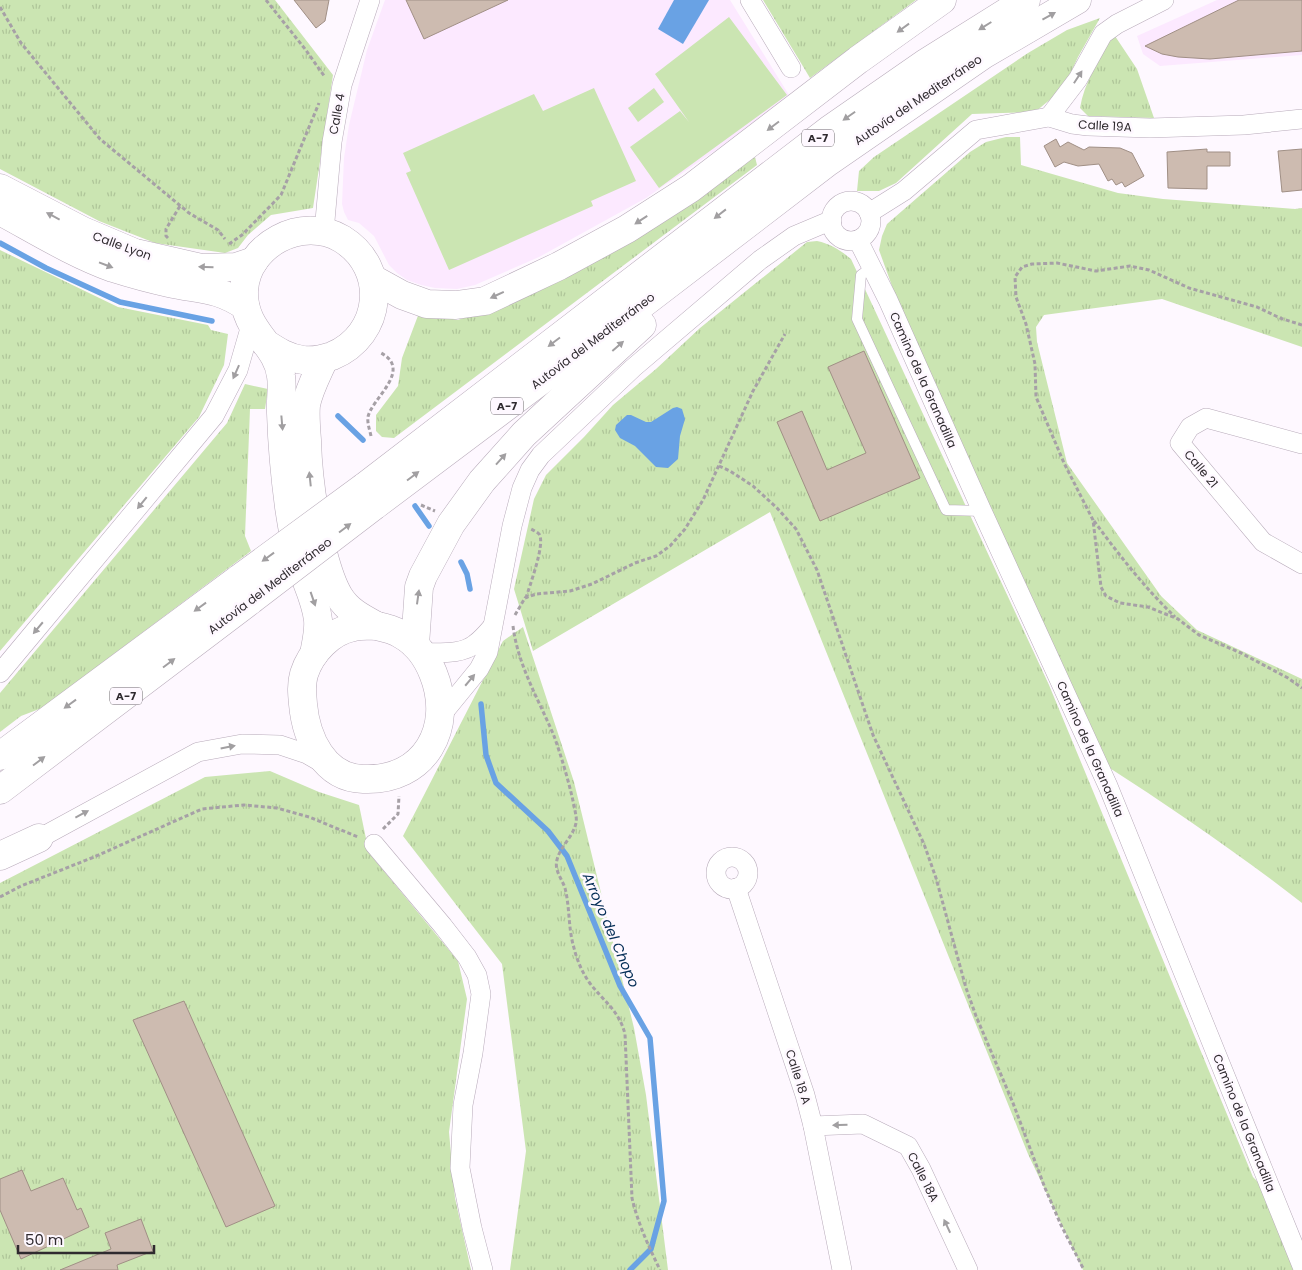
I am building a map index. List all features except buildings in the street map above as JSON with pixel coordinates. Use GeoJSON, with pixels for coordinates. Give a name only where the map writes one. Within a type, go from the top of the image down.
{"type":"FeatureCollection","features":[{"type":"Feature","properties":{"kind":"main road"},"geometry":{"type":"LineString","coordinates":[[373,279],[402,295],[427,304],[456,305],[485,301],[559,266],[627,229],[691,188],[858,60],[942,0]]}},
{"type":"Feature","properties":{"kind":"main road","name":"Autovía del Mediterráneo"},"geometry":{"type":"LineString","coordinates":[[0,756],[245,589],[369,496],[829,130],[927,62],[1026,0]]}},
{"type":"Feature","properties":{"kind":"main road","name":"Autovía del Mediterráneo"},"geometry":{"type":"LineString","coordinates":[[369,496],[640,306],[828,162],[933,88],[983,55],[1077,0]]}},
{"type":"Feature","properties":{"kind":"main road"},"geometry":{"type":"LineString","coordinates":[[418,649],[417,599],[423,576],[451,524],[482,481],[524,434],[614,349],[693,282],[851,162],[933,88]]}},
{"type":"Feature","properties":{"kind":"main road","name":"Calle Lyon"},"geometry":{"type":"LineString","coordinates":[[0,188],[83,231],[135,252],[202,268],[236,267],[254,261]]}},
{"type":"Feature","properties":{"kind":"main road","name":"Calle Lyon"},"geometry":{"type":"LineString","coordinates":[[0,212],[84,256],[112,267],[171,284],[218,291],[232,297],[254,325]]}},
{"type":"Feature","properties":{"kind":"main road"},"geometry":{"type":"LineString","coordinates":[[254,325],[283,355],[303,360],[324,359],[344,351],[359,338],[370,320],[375,300],[373,279],[366,262],[355,248],[340,238],[324,232],[304,230],[284,235],[267,246],[254,261],[247,275],[244,290],[254,325],[277,362],[282,376],[281,412],[289,506],[296,548],[318,620],[314,654]]}},
{"type":"Feature","properties":{"kind":"main road"},"geometry":{"type":"LineString","coordinates":[[324,359],[310,393],[306,411],[312,500],[328,573],[339,597],[353,613],[377,626],[401,634],[418,649],[428,662],[437,683],[440,706],[438,730],[428,751],[412,767],[388,777],[362,779],[339,773],[330,767],[315,749],[308,732],[301,687],[304,674],[321,645],[344,630],[355,627],[377,626]]}},
{"type":"Feature","properties":{"kind":"main road","name":"Autovía del Mediterráneo"},"geometry":{"type":"LineString","coordinates":[[0,790],[105,712],[245,589]]}},
{"type":"Feature","properties":{"kind":"main road"},"geometry":{"type":"LineString","coordinates":[[0,856],[39,838]]}},
{"type":"Feature","properties":{"kind":"street","name":"Calle 4"},"geometry":{"type":"LineString","coordinates":[[324,232],[332,142],[342,85],[370,0]]}},
{"type":"Feature","properties":{"kind":"street"},"geometry":{"type":"LineString","coordinates":[[750,0],[792,68]]}},
{"type":"Feature","properties":{"kind":"street"},"geometry":{"type":"LineString","coordinates":[[869,212],[904,191],[976,130],[1049,117],[1078,79],[1103,34],[1117,24],[1164,0]]}},
{"type":"Feature","properties":{"kind":"street","name":"Calle 19A"},"geometry":{"type":"LineString","coordinates":[[1049,117],[1072,124],[1088,126],[1150,128],[1244,125],[1302,119]]}},
{"type":"Feature","properties":{"kind":"street"},"geometry":{"type":"LineString","coordinates":[[848,202],[860,204],[869,212],[871,219],[868,232],[858,240],[845,240],[835,232],[832,220],[837,208],[848,202]]}},
{"type":"Feature","properties":{"kind":"street"},"geometry":{"type":"LineString","coordinates":[[439,718],[484,660],[490,643],[512,526],[522,488],[530,470],[541,454],[634,368],[760,260],[794,236],[832,220]]}},
{"type":"Feature","properties":{"kind":"street","name":"Camino de la Granadilla"},"geometry":{"type":"LineString","coordinates":[[858,240],[1108,786],[1302,1266]]}},
{"type":"Feature","properties":{"kind":"street"},"geometry":{"type":"LineString","coordinates":[[0,674],[214,416],[238,370],[254,325]]}},
{"type":"Feature","properties":{"kind":"street","name":"Calle 21"},"geometry":{"type":"LineString","coordinates":[[1302,444],[1206,418],[1190,427],[1180,443],[1263,542],[1302,564]]}},
{"type":"Feature","properties":{"kind":"street"},"geometry":{"type":"LineString","coordinates":[[418,649],[452,652],[466,650],[475,645],[492,628]]}},
{"type":"Feature","properties":{"kind":"street"},"geometry":{"type":"LineString","coordinates":[[0,862],[39,838],[198,752],[242,744],[280,745],[307,754],[330,767]]}},
{"type":"Feature","properties":{"kind":"street"},"geometry":{"type":"LineString","coordinates":[[374,844],[443,926],[467,957],[477,975],[481,994],[473,1053],[463,1105],[460,1168],[472,1228],[484,1270]]}},
{"type":"Feature","properties":{"kind":"street","name":"Calle 18 A"},"geometry":{"type":"LineString","coordinates":[[736,888],[805,1094],[842,1270]]}},
{"type":"Feature","properties":{"kind":"street","name":"Calle 18A"},"geometry":{"type":"LineString","coordinates":[[813,1126],[863,1124],[908,1146],[921,1169],[968,1270]]}},
{"type":"Feature","properties":{"kind":"lane"},"geometry":{"type":"LineString","coordinates":[[872,267],[861,275],[858,319],[946,510],[982,511]]}},
{"type":"Feature","properties":{"kind":"path"},"geometry":{"type":"LineString","coordinates":[[266,0],[325,77],[324,82]]}},
{"type":"Feature","properties":{"kind":"path"},"geometry":{"type":"LineString","coordinates":[[0,7],[21,43],[100,139],[189,213],[218,230],[225,239]]}},
{"type":"Feature","properties":{"kind":"path"},"geometry":{"type":"LineString","coordinates":[[225,246],[242,235],[281,195],[320,100]]}},
{"type":"Feature","properties":{"kind":"path"},"geometry":{"type":"LineString","coordinates":[[173,242],[166,236],[166,229],[180,206]]}},
{"type":"Feature","properties":{"kind":"path"},"geometry":{"type":"LineString","coordinates":[[1302,325],[1280,318],[1257,307],[1189,288],[1148,270],[1130,266],[1096,271],[1057,263],[1032,264],[1022,267],[1015,277],[1016,297],[1026,324],[1035,364],[1036,397],[1064,463],[1093,520],[1118,555],[1154,596],[1178,619],[1200,635],[1241,653],[1288,678],[1302,688]]}},
{"type":"Feature","properties":{"kind":"path"},"geometry":{"type":"LineString","coordinates":[[525,598],[536,594],[570,591],[592,584],[635,563],[656,556],[670,546],[685,528],[703,500],[753,391],[785,334]]}},
{"type":"Feature","properties":{"kind":"path"},"geometry":{"type":"LineString","coordinates":[[371,436],[368,417],[372,408],[386,389],[392,375],[392,364],[387,356],[379,352]]}},
{"type":"Feature","properties":{"kind":"path"},"geometry":{"type":"LineString","coordinates":[[719,466],[730,470],[753,486],[778,508],[796,529],[817,570],[873,735],[924,844],[936,878],[966,988],[976,1016],[1013,1103],[1048,1195],[1084,1270]]}},
{"type":"Feature","properties":{"kind":"path"},"geometry":{"type":"LineString","coordinates":[[1093,520],[1101,587],[1106,596],[1120,603],[1148,607],[1178,619]]}},
{"type":"Feature","properties":{"kind":"path"},"geometry":{"type":"LineString","coordinates":[[528,528],[539,534],[539,554],[525,598],[515,615],[513,627],[522,664],[554,736],[574,803],[577,819],[574,829],[558,855],[556,862],[557,871],[564,883],[573,946],[579,965],[588,981],[616,1011],[622,1022],[625,1034],[632,1198],[644,1236],[660,1270]]}},
{"type":"Feature","properties":{"kind":"path"},"geometry":{"type":"LineString","coordinates":[[0,897],[21,886],[94,857],[202,808],[244,805],[277,808],[309,817],[374,844],[377,836],[398,814],[398,790]]}},
{"type":"Feature","properties":{"kind":"shaded area"},"geometry":{"type":"Polygon","coordinates":[[[385,0],[730,0],[789,95],[719,148],[646,198],[539,257],[475,285],[457,289],[421,285],[407,280],[389,265],[374,236],[359,223],[348,220],[342,204],[344,158],[349,125],[367,50],[385,0]]]}},
{"type":"Feature","properties":{"kind":"shaded area"},"geometry":{"type":"Polygon","coordinates":[[[1217,0],[1302,0],[1302,55],[1160,66],[1143,54],[1137,36],[1217,0]]]}},
{"type":"Feature","properties":{"kind":"green space"},"geometry":{"type":"Polygon","coordinates":[[[0,0],[275,0],[333,75],[313,208],[271,215],[248,235],[238,248],[225,253],[155,243],[99,221],[0,169],[0,0]]]}},
{"type":"Feature","properties":{"kind":"green space"},"geometry":{"type":"Polygon","coordinates":[[[763,0],[916,0],[810,78],[763,0]]]}},
{"type":"Feature","properties":{"kind":"green space"},"geometry":{"type":"Polygon","coordinates":[[[729,17],[787,95],[659,188],[630,147],[680,111],[689,122],[655,74],[729,17]]]}},
{"type":"Feature","properties":{"kind":"green space"},"geometry":{"type":"Polygon","coordinates":[[[1100,18],[1065,85],[1035,112],[972,114],[896,183],[879,191],[857,191],[859,171],[874,157],[1028,53],[1067,30],[1100,18]]]}},
{"type":"Feature","properties":{"kind":"green space"},"geometry":{"type":"Polygon","coordinates":[[[1115,36],[1137,69],[1154,118],[1088,116],[1080,108],[1093,72],[1111,38],[1115,36]]]}},
{"type":"Feature","properties":{"kind":"green space"},"geometry":{"type":"Polygon","coordinates":[[[594,88],[636,181],[591,201],[593,206],[449,270],[406,173],[411,171],[403,153],[534,94],[543,111],[594,88]]]}},
{"type":"Feature","properties":{"kind":"green space"},"geometry":{"type":"Polygon","coordinates":[[[654,88],[664,102],[638,122],[628,108],[654,88]]]}},
{"type":"Feature","properties":{"kind":"green space"},"geometry":{"type":"Polygon","coordinates":[[[1006,137],[1020,137],[1021,165],[1118,193],[1163,199],[1302,208],[1302,347],[1162,299],[1044,315],[1036,327],[1037,342],[1067,463],[1161,596],[1197,630],[1302,679],[1302,903],[1205,832],[1105,765],[901,311],[879,250],[887,224],[970,152],[986,142],[1006,137]]]}},
{"type":"Feature","properties":{"kind":"green space"},"geometry":{"type":"Polygon","coordinates":[[[755,157],[757,165],[394,438],[382,437],[376,431],[376,415],[398,386],[402,358],[419,313],[458,320],[513,299],[638,238],[755,157]]]}},
{"type":"Feature","properties":{"kind":"green space"},"geometry":{"type":"Polygon","coordinates":[[[817,241],[835,248],[851,259],[1049,685],[1253,1177],[1259,1183],[1295,1270],[1083,1270],[1028,1154],[770,512],[533,651],[514,589],[534,499],[546,475],[613,405],[656,369],[700,328],[807,242],[817,241]]]}},
{"type":"Feature","properties":{"kind":"green space"},"geometry":{"type":"Polygon","coordinates":[[[0,250],[118,307],[208,325],[211,330],[228,334],[224,365],[199,417],[0,651],[0,250]]]}},
{"type":"Feature","properties":{"kind":"green space"},"geometry":{"type":"Polygon","coordinates":[[[245,384],[268,389],[265,409],[250,409],[245,536],[251,551],[42,708],[21,716],[0,732],[0,693],[227,423],[245,384]]]}},
{"type":"Feature","properties":{"kind":"green space"},"geometry":{"type":"Polygon","coordinates":[[[523,627],[574,782],[634,1028],[646,1095],[668,1270],[510,1270],[526,1151],[502,964],[403,836],[503,641],[523,627]]]}},
{"type":"Feature","properties":{"kind":"green space"},"geometry":{"type":"Polygon","coordinates":[[[270,771],[319,792],[359,805],[369,853],[458,961],[467,999],[449,1132],[455,1198],[471,1270],[0,1270],[0,883],[205,777],[270,771]]]}},
{"type":"Feature","properties":{"kind":"water"},"geometry":{"type":"Polygon","coordinates":[[[674,0],[709,0],[683,44],[658,29],[674,0]]]}},
{"type":"Feature","properties":{"kind":"water"},"geometry":{"type":"Polygon","coordinates":[[[677,407],[682,409],[685,419],[680,436],[678,459],[668,468],[656,467],[635,446],[620,438],[615,430],[616,425],[627,415],[651,422],[677,407]]]}},
{"type":"Feature","properties":{"kind":"waterway","name":"Arroyo del Chopo"},"geometry":{"type":"LineString","coordinates":[[0,243],[46,268],[120,302],[212,321]]}},
{"type":"Feature","properties":{"kind":"waterway","name":"Arroyo del Chopo"},"geometry":{"type":"LineString","coordinates":[[338,416],[363,440]]}},
{"type":"Feature","properties":{"kind":"waterway","name":"Arroyo del Chopo"},"geometry":{"type":"LineString","coordinates":[[415,506],[429,526]]}},
{"type":"Feature","properties":{"kind":"waterway","name":"Arroyo del Chopo"},"geometry":{"type":"LineString","coordinates":[[461,562],[467,574],[470,589]]}},
{"type":"Feature","properties":{"kind":"waterway","name":"Arroyo del Chopo"},"geometry":{"type":"LineString","coordinates":[[481,704],[486,755],[496,783],[548,831],[567,856],[620,986],[650,1038],[664,1201],[651,1249],[630,1270]]}}]}
